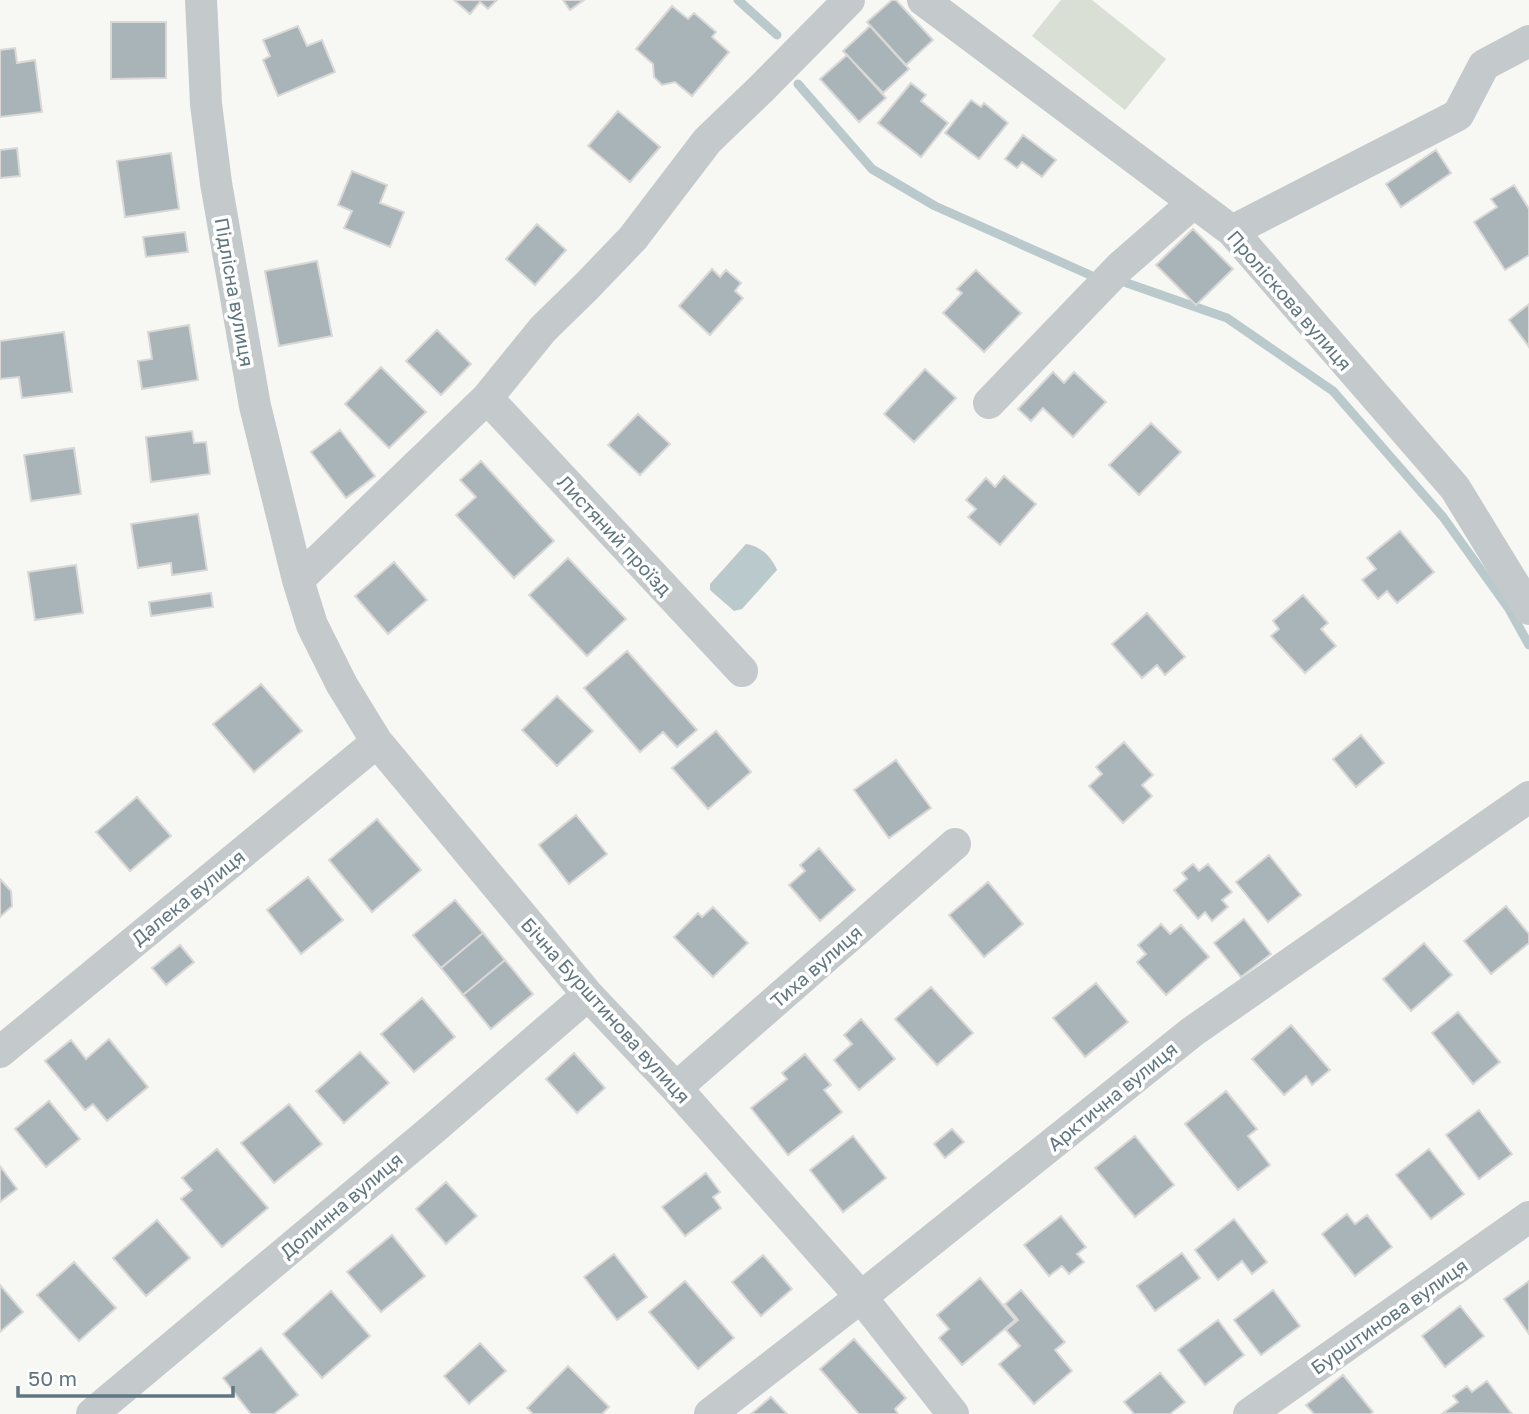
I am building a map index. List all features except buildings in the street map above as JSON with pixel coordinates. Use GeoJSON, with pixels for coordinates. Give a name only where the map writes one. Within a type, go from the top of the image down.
{"type":"FeatureCollection","features":[{"type":"Feature","properties":{"kind":"street","name":"Підлісна вулиця"},"geometry":{"type":"LineString","coordinates":[[201,0],[206,104],[216,183],[255,406],[298,580]]}},
{"type":"Feature","properties":{"kind":"street"},"geometry":{"type":"LineString","coordinates":[[298,580],[487,398],[543,329],[634,238],[707,141],[849,0]]}},
{"type":"Feature","properties":{"kind":"street","name":"Проліскова вулиця"},"geometry":{"type":"LineString","coordinates":[[923,0],[1232,231],[1455,488],[1529,609]]}},
{"type":"Feature","properties":{"kind":"street"},"geometry":{"type":"LineString","coordinates":[[1232,231],[1458,115],[1484,65],[1529,41]]}},
{"type":"Feature","properties":{"kind":"street"},"geometry":{"type":"LineString","coordinates":[[989,403],[1120,267],[1193,202]]}},
{"type":"Feature","properties":{"kind":"street","name":"Листяний проїзд"},"geometry":{"type":"LineString","coordinates":[[487,398],[742,671]]}},
{"type":"Feature","properties":{"kind":"street","name":"Бічна Бурштинова вулиця"},"geometry":{"type":"LineString","coordinates":[[298,580],[312,625],[342,685],[377,742],[589,995],[676,1088],[861,1297],[953,1414]]}},
{"type":"Feature","properties":{"kind":"street","name":"Далека вулиця"},"geometry":{"type":"LineString","coordinates":[[0,1052],[377,742]]}},
{"type":"Feature","properties":{"kind":"street","name":"Арктична вулиця"},"geometry":{"type":"LineString","coordinates":[[710,1414],[1192,1032],[1529,797]]}},
{"type":"Feature","properties":{"kind":"street","name":"Тиха вулиця"},"geometry":{"type":"LineString","coordinates":[[676,1088],[955,844]]}},
{"type":"Feature","properties":{"kind":"street","name":"Долинна вулиця"},"geometry":{"type":"LineString","coordinates":[[92,1414],[589,995]]}},
{"type":"Feature","properties":{"kind":"street","name":"Бурштинова вулиця"},"geometry":{"type":"LineString","coordinates":[[1249,1414],[1529,1217]]}},
{"type":"Feature","properties":{"kind":"shaded area"},"geometry":{"type":"Polygon","coordinates":[[[1061,0],[1092,0],[1166,59],[1125,110],[1032,36],[1061,0]]]}},
{"type":"Feature","properties":{"kind":"shaded area"},"geometry":{"type":"Polygon","coordinates":[[[746,544],[764,552],[777,570],[742,609],[734,611],[710,590],[710,584],[746,544]]]}},
{"type":"Feature","properties":{"kind":"waterway"},"geometry":{"type":"LineString","coordinates":[[738,0],[777,35]]}},
{"type":"Feature","properties":{"kind":"waterway"},"geometry":{"type":"LineString","coordinates":[[798,84],[872,169],[935,206],[1090,275]]}},
{"type":"Feature","properties":{"kind":"waterway"},"geometry":{"type":"LineString","coordinates":[[1124,282],[1227,318],[1333,391],[1443,517],[1509,609],[1529,645]]}}]}
